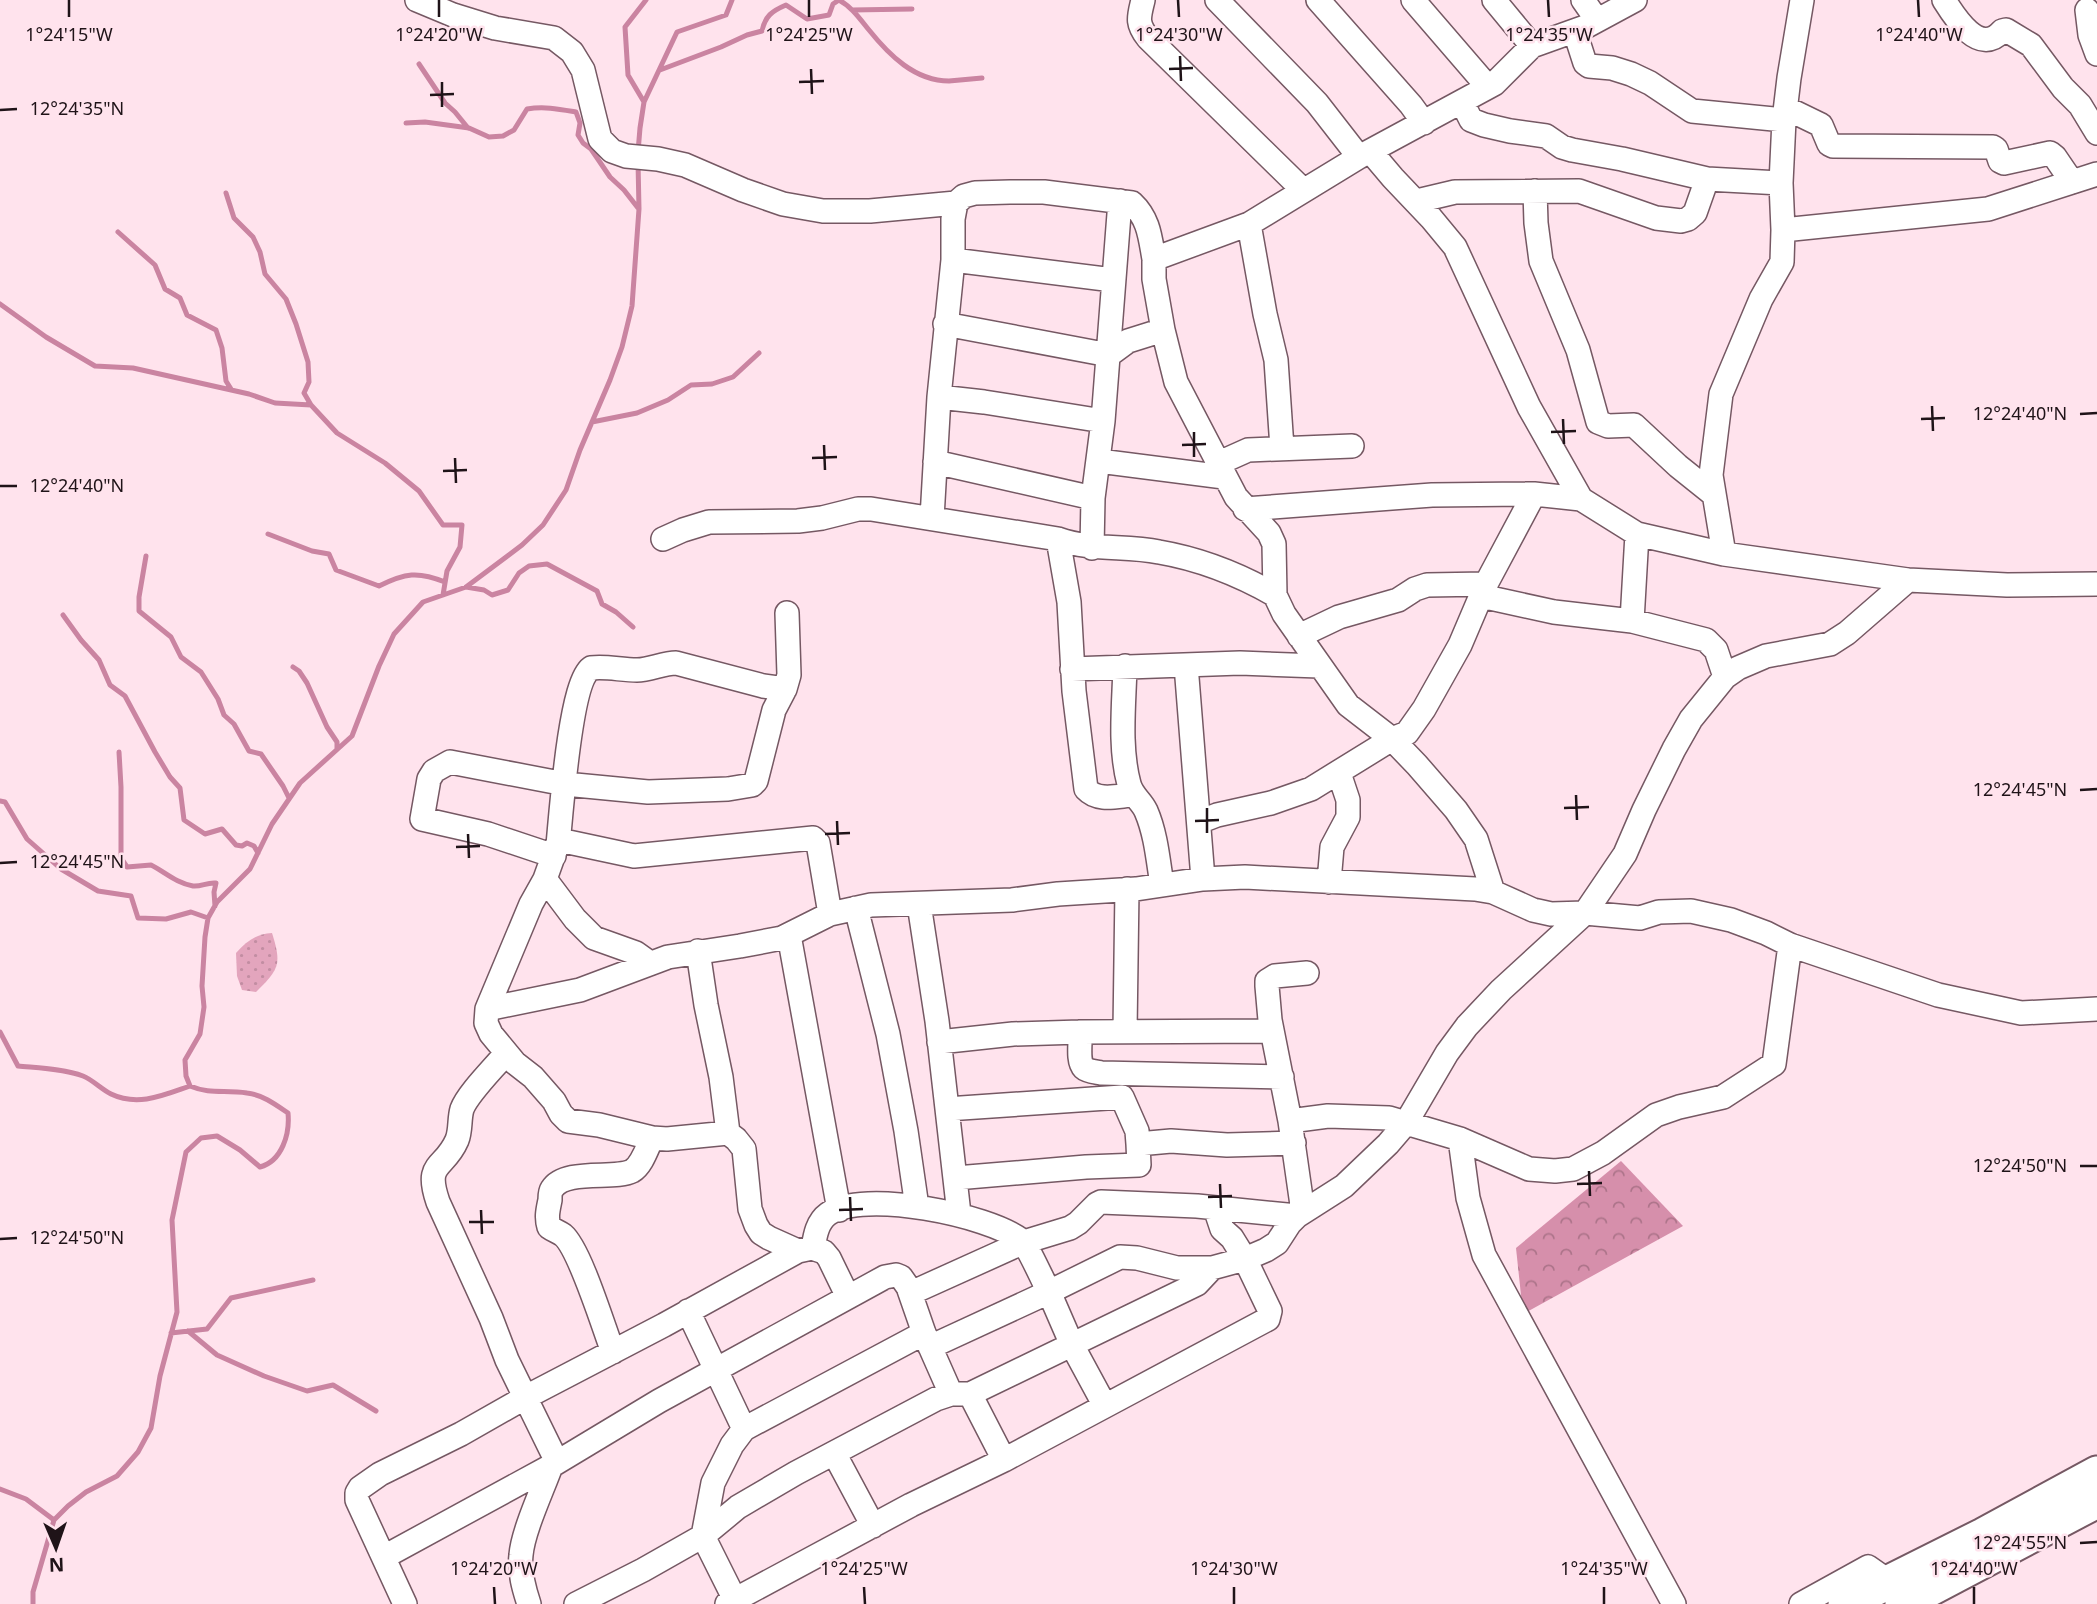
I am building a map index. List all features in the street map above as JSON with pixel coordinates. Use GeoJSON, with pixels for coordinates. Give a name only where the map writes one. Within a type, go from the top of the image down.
{"type":"FeatureCollection","features":[{"type":"Feature","properties":{"kind":"highway"},"geometry":{"type":"LineString","coordinates":[[1895,1592],[1983,1535],[2097,1473]]}},
{"type":"Feature","properties":{"kind":"highway"},"geometry":{"type":"LineString","coordinates":[[1845,1604],[1895,1592],[2097,1501]]}},
{"type":"Feature","properties":{"kind":"street"},"geometry":{"type":"LineString","coordinates":[[417,0],[495,28],[554,38],[572,52],[583,71],[600,139],[612,151],[626,156],[685,165],[783,204],[810,209],[870,211],[956,203],[975,192],[1044,192],[1132,203],[1143,214],[1150,231],[1154,279],[1163,330],[1177,382],[1245,509],[1269,533],[1274,544],[1275,595],[1284,614],[1348,705],[1392,739],[1456,810],[1476,839],[1493,892]]}},
{"type":"Feature","properties":{"kind":"street"},"geometry":{"type":"LineString","coordinates":[[1143,0],[1139,20],[1141,29],[1303,190]]}},
{"type":"Feature","properties":{"kind":"street"},"geometry":{"type":"LineString","coordinates":[[1217,0],[1365,155],[1416,201],[1455,247],[1529,407],[1581,499]]}},
{"type":"Feature","properties":{"kind":"street"},"geometry":{"type":"LineString","coordinates":[[1318,0],[1424,123]]}},
{"type":"Feature","properties":{"kind":"street"},"geometry":{"type":"LineString","coordinates":[[1413,0],[1488,87]]}},
{"type":"Feature","properties":{"kind":"street"},"geometry":{"type":"LineString","coordinates":[[1494,0],[1532,46]]}},
{"type":"Feature","properties":{"kind":"street"},"geometry":{"type":"LineString","coordinates":[[1583,0],[1597,20]]}},
{"type":"Feature","properties":{"kind":"street"},"geometry":{"type":"LineString","coordinates":[[1154,259],[1249,224],[1303,190],[1488,87],[1500,79],[1532,46],[1575,32],[1635,0]]}},
{"type":"Feature","properties":{"kind":"street"},"geometry":{"type":"LineString","coordinates":[[1724,554],[1711,475],[1721,394],[1760,299],[1782,262],[1781,183],[1785,114],[1788,78],[1802,0]]}},
{"type":"Feature","properties":{"kind":"street"},"geometry":{"type":"LineString","coordinates":[[1944,0],[1961,26],[1970,33],[1985,39],[1996,37],[2006,30],[2031,45],[2080,106],[2097,132]]}},
{"type":"Feature","properties":{"kind":"street"},"geometry":{"type":"LineString","coordinates":[[2089,6],[2090,35],[2097,54]]}},
{"type":"Feature","properties":{"kind":"street"},"geometry":{"type":"LineString","coordinates":[[1575,32],[1584,63],[1631,74],[1650,83],[1692,111],[1785,114],[1819,124],[1829,144],[1833,146],[1993,147],[2000,161],[2004,163],[2050,153],[2072,182]]}},
{"type":"Feature","properties":{"kind":"street"},"geometry":{"type":"LineString","coordinates":[[1462,102],[1471,120],[1484,125],[1546,136],[1572,150],[1707,179],[1781,183]]}},
{"type":"Feature","properties":{"kind":"street"},"geometry":{"type":"LineString","coordinates":[[1783,230],[1988,209],[2097,174]]}},
{"type":"Feature","properties":{"kind":"street"},"geometry":{"type":"LineString","coordinates":[[1416,201],[1455,192],[1579,191],[1656,218],[1681,221],[1695,213],[1707,179]]}},
{"type":"Feature","properties":{"kind":"street"},"geometry":{"type":"LineString","coordinates":[[1535,191],[1541,261],[1581,359],[1598,422],[1608,426],[1634,425],[1713,494]]}},
{"type":"Feature","properties":{"kind":"street"},"geometry":{"type":"LineString","coordinates":[[1092,548],[1093,498],[1109,355],[1120,201]]}},
{"type":"Feature","properties":{"kind":"street"},"geometry":{"type":"LineString","coordinates":[[932,518],[939,397],[956,203]]}},
{"type":"Feature","properties":{"kind":"street"},"geometry":{"type":"LineString","coordinates":[[1249,224],[1276,360],[1282,448]]}},
{"type":"Feature","properties":{"kind":"street"},"geometry":{"type":"LineString","coordinates":[[953,260],[1113,280]]}},
{"type":"Feature","properties":{"kind":"street"},"geometry":{"type":"LineString","coordinates":[[946,324],[1109,355],[1128,341],[1163,330]]}},
{"type":"Feature","properties":{"kind":"street"},"geometry":{"type":"LineString","coordinates":[[939,397],[1103,421]]}},
{"type":"Feature","properties":{"kind":"street"},"geometry":{"type":"LineString","coordinates":[[1098,461],[1204,476],[1222,470],[1248,450],[1352,446]]}},
{"type":"Feature","properties":{"kind":"street"},"geometry":{"type":"LineString","coordinates":[[935,463],[1093,498]]}},
{"type":"Feature","properties":{"kind":"street"},"geometry":{"type":"LineString","coordinates":[[1199,822],[1286,799],[1311,789],[1392,739],[1407,733],[1424,709],[1460,645],[1483,590],[1534,494]]}},
{"type":"Feature","properties":{"kind":"street"},"geometry":{"type":"LineString","coordinates":[[1245,509],[1432,495],[1534,494],[1581,499],[1637,534],[1724,554],[1908,580],[2007,585],[2097,584]]}},
{"type":"Feature","properties":{"kind":"street"},"geometry":{"type":"LineString","coordinates":[[663,539],[709,522],[810,520],[858,509],[912,514],[1058,539],[1092,548],[1161,552],[1238,576],[1275,595]]}},
{"type":"Feature","properties":{"kind":"street"},"geometry":{"type":"LineString","coordinates":[[1632,621],[1637,534]]}},
{"type":"Feature","properties":{"kind":"street"},"geometry":{"type":"LineString","coordinates":[[1058,539],[1069,602],[1072,669],[1086,789],[1096,796],[1133,795],[1139,799],[1150,823],[1162,885]]}},
{"type":"Feature","properties":{"kind":"street"},"geometry":{"type":"LineString","coordinates":[[1215,1208],[1222,1229],[1232,1238],[1245,1259],[1270,1311],[1268,1319],[731,1602],[703,1536],[713,1483],[732,1445],[744,1429],[927,1340],[1049,1292],[1124,1257],[1177,1268],[1212,1268],[1245,1259],[1277,1243],[1290,1223],[1300,1214],[1344,1186],[1372,1161],[1406,1123],[1442,1060],[1467,1026],[1500,990],[1585,913],[1625,854],[1656,785],[1691,719],[1725,677],[1766,656],[1830,644],[1847,633],[1908,580]]}},
{"type":"Feature","properties":{"kind":"street"},"geometry":{"type":"LineString","coordinates":[[1299,636],[1348,614],[1398,600],[1427,585],[1483,590],[1554,612],[1632,621],[1706,640],[1716,650],[1725,677]]}},
{"type":"Feature","properties":{"kind":"street"},"geometry":{"type":"LineString","coordinates":[[556,850],[425,821],[421,814],[429,779],[434,771],[450,762],[565,784],[648,792],[728,789],[752,785],[756,780],[774,710],[789,675],[788,612]]}},
{"type":"Feature","properties":{"kind":"street"},"geometry":{"type":"LineString","coordinates":[[556,850],[573,715],[582,678],[591,668],[640,670],[676,663],[763,686],[785,689]]}},
{"type":"Feature","properties":{"kind":"street"},"geometry":{"type":"LineString","coordinates":[[1072,669],[1240,663],[1319,666]]}},
{"type":"Feature","properties":{"kind":"street"},"geometry":{"type":"LineString","coordinates":[[1186,664],[1203,879]]}},
{"type":"Feature","properties":{"kind":"street"},"geometry":{"type":"LineString","coordinates":[[1125,666],[1125,768],[1133,795]]}},
{"type":"Feature","properties":{"kind":"street"},"geometry":{"type":"LineString","coordinates":[[1329,882],[1332,847],[1348,817],[1348,800],[1339,773]]}},
{"type":"Feature","properties":{"kind":"street"},"geometry":{"type":"LineString","coordinates":[[830,914],[818,843],[813,838],[634,856],[559,840],[545,879],[531,904],[487,1009],[486,1023],[506,1053],[533,1077],[568,1121],[599,1125],[652,1138],[728,1133],[736,1139],[744,1149],[750,1209],[761,1233],[805,1250],[824,1252],[830,1258],[848,1297]]}},
{"type":"Feature","properties":{"kind":"street"},"geometry":{"type":"LineString","coordinates":[[487,1009],[580,990],[668,957],[789,935],[830,914],[871,905],[1012,900],[1203,879],[1272,878],[1475,889],[1493,892],[1533,910],[1551,914],[1585,913],[1640,918],[1659,912],[1691,911],[1731,920],[1790,945],[1938,995],[2021,1013],[2097,1009]]}},
{"type":"Feature","properties":{"kind":"street"},"geometry":{"type":"LineString","coordinates":[[545,879],[593,938],[636,953],[650,963]]}},
{"type":"Feature","properties":{"kind":"street"},"geometry":{"type":"LineString","coordinates":[[1125,1031],[1127,889]]}},
{"type":"Feature","properties":{"kind":"street"},"geometry":{"type":"LineString","coordinates":[[919,904],[960,1214]]}},
{"type":"Feature","properties":{"kind":"street"},"geometry":{"type":"LineString","coordinates":[[856,908],[888,1034],[917,1207]]}},
{"type":"Feature","properties":{"kind":"street"},"geometry":{"type":"LineString","coordinates":[[789,935],[839,1210]]}},
{"type":"Feature","properties":{"kind":"street"},"geometry":{"type":"LineString","coordinates":[[956,1178],[1104,1166],[1171,1141],[1227,1145],[1292,1132],[1328,1116],[1389,1118],[1460,1139],[1529,1169],[1573,1169],[1603,1153],[1656,1115],[1723,1097],[1774,1064],[1790,945]]}},
{"type":"Feature","properties":{"kind":"street"},"geometry":{"type":"LineString","coordinates":[[698,951],[728,1133]]}},
{"type":"Feature","properties":{"kind":"street"},"geometry":{"type":"LineString","coordinates":[[1300,1214],[1292,1132],[1270,1020],[1267,981],[1275,976],[1307,973]]}},
{"type":"Feature","properties":{"kind":"street"},"geometry":{"type":"LineString","coordinates":[[939,1042],[1013,1034],[1272,1031]]}},
{"type":"Feature","properties":{"kind":"street"},"geometry":{"type":"LineString","coordinates":[[1080,1032],[1082,1066],[1086,1070],[1101,1073],[1282,1077]]}},
{"type":"Feature","properties":{"kind":"street"},"geometry":{"type":"LineString","coordinates":[[506,1053],[461,1110],[461,1128],[456,1143],[437,1166],[432,1177],[438,1202],[554,1464],[520,1555],[521,1573],[529,1604]]}},
{"type":"Feature","properties":{"kind":"street"},"geometry":{"type":"LineString","coordinates":[[1101,1073],[1122,1097],[1137,1131],[1140,1203]]}},
{"type":"Feature","properties":{"kind":"street"},"geometry":{"type":"LineString","coordinates":[[947,1109],[1122,1097]]}},
{"type":"Feature","properties":{"kind":"street"},"geometry":{"type":"LineString","coordinates":[[613,1352],[587,1280],[572,1248],[564,1236],[549,1227],[546,1217],[552,1189],[558,1184],[586,1175],[627,1173],[635,1169],[652,1138]]}},
{"type":"Feature","properties":{"kind":"street"},"geometry":{"type":"LineString","coordinates":[[1460,1139],[1468,1198],[1484,1255],[1674,1604]]}},
{"type":"Feature","properties":{"kind":"street"},"geometry":{"type":"LineString","coordinates":[[911,1293],[1024,1242],[1070,1227],[1097,1203],[1140,1203],[1300,1214]]}},
{"type":"Feature","properties":{"kind":"street"},"geometry":{"type":"LineString","coordinates":[[405,1604],[358,1500],[360,1488],[380,1474],[451,1440],[526,1397],[805,1250],[820,1223],[828,1214],[839,1210],[871,1205],[917,1207],[960,1214],[1010,1233],[1024,1242],[1072,1345],[1105,1406]]}},
{"type":"Feature","properties":{"kind":"street"},"geometry":{"type":"LineString","coordinates":[[576,1604],[703,1536],[758,1494],[834,1453],[920,1408],[960,1394],[1072,1345],[1196,1284],[1212,1268]]}},
{"type":"Feature","properties":{"kind":"street"},"geometry":{"type":"LineString","coordinates":[[384,1557],[554,1464],[659,1401],[872,1283],[896,1275],[901,1277],[911,1293],[927,1340],[1004,1460]]}},
{"type":"Feature","properties":{"kind":"street"},"geometry":{"type":"LineString","coordinates":[[688,1311],[744,1429]]}},
{"type":"Feature","properties":{"kind":"street"},"geometry":{"type":"LineString","coordinates":[[834,1453],[873,1526]]}},
{"type":"Feature","properties":{"kind":"street"},"geometry":{"type":"LineString","coordinates":[[1801,1604],[1868,1567],[1895,1592]]}},
{"type":"Feature","properties":{"kind":"shaded area"},"geometry":{"type":"Polygon","coordinates":[[[272,933],[277,952],[274,972],[256,992],[242,990],[237,976],[236,953],[252,939],[272,933]]]}},
{"type":"Feature","properties":{"kind":"green space"},"geometry":{"type":"Polygon","coordinates":[[[1621,1161],[1683,1226],[1523,1314],[1516,1248],[1621,1161]]]}},
{"type":"Feature","properties":{"kind":"waterway"},"geometry":{"type":"LineString","coordinates":[[644,102],[628,75],[625,27],[646,0]]}},
{"type":"Feature","properties":{"kind":"waterway"},"geometry":{"type":"LineString","coordinates":[[638,152],[644,102],[677,32],[726,15],[732,0]]}},
{"type":"Feature","properties":{"kind":"waterway"},"geometry":{"type":"LineString","coordinates":[[660,70],[762,31],[770,15],[786,5],[807,19],[829,15],[833,4],[839,0],[852,10],[894,57],[914,71],[937,80],[982,78]]}},
{"type":"Feature","properties":{"kind":"waterway"},"geometry":{"type":"LineString","coordinates":[[852,10],[912,9]]}},
{"type":"Feature","properties":{"kind":"waterway"},"geometry":{"type":"LineString","coordinates":[[419,64],[445,103],[468,128]]}},
{"type":"Feature","properties":{"kind":"waterway"},"geometry":{"type":"LineString","coordinates":[[406,123],[425,122],[469,128],[489,137],[503,136],[514,130],[527,109],[576,112],[580,123],[578,135],[583,143],[591,149],[610,177],[638,208]]}},
{"type":"Feature","properties":{"kind":"waterway"},"geometry":{"type":"LineString","coordinates":[[33,1604],[33,1592],[54,1520],[86,1492],[117,1476],[138,1452],[151,1428],[160,1376],[177,1312],[172,1220],[186,1152],[201,1138],[217,1136],[260,1167],[274,1159],[286,1138],[288,1113],[274,1103],[253,1094],[198,1089],[190,1086],[186,1076],[185,1060],[200,1034],[204,1007],[202,986],[208,918],[217,902],[250,869],[272,824],[300,783],[352,736],[394,634],[423,602],[466,587],[522,545],[543,525],[566,490],[622,347],[632,306],[639,209],[638,162]]}},
{"type":"Feature","properties":{"kind":"waterway"},"geometry":{"type":"LineString","coordinates":[[226,193],[234,218],[253,237],[265,274],[286,299],[308,362],[309,382],[304,393],[311,405]]}},
{"type":"Feature","properties":{"kind":"waterway"},"geometry":{"type":"LineString","coordinates":[[118,232],[155,265],[165,289],[180,298],[187,315],[216,330],[222,348],[226,381],[231,389]]}},
{"type":"Feature","properties":{"kind":"waterway"},"geometry":{"type":"LineString","coordinates":[[0,304],[46,337],[95,366],[133,368],[249,394],[275,403],[311,405],[337,433],[385,463],[419,491],[443,525],[462,525],[460,547],[447,571],[443,595]]}},
{"type":"Feature","properties":{"kind":"waterway"},"geometry":{"type":"LineString","coordinates":[[592,422],[637,413],[668,400],[691,385],[712,384],[733,377],[759,353]]}},
{"type":"Feature","properties":{"kind":"waterway"},"geometry":{"type":"LineString","coordinates":[[268,534],[312,551],[329,554],[336,570],[379,586],[396,578],[412,575],[427,576],[445,582]]}},
{"type":"Feature","properties":{"kind":"waterway"},"geometry":{"type":"LineString","coordinates":[[146,556],[139,611],[171,637],[181,657],[201,672],[218,699],[224,715],[234,724],[249,751],[261,754],[289,798]]}},
{"type":"Feature","properties":{"kind":"waterway"},"geometry":{"type":"LineString","coordinates":[[466,587],[484,590],[492,595],[508,590],[519,573],[529,566],[547,564],[597,591],[602,604],[633,627]]}},
{"type":"Feature","properties":{"kind":"waterway"},"geometry":{"type":"LineString","coordinates":[[63,615],[99,660],[110,685],[125,696],[155,752],[180,788],[184,820],[205,834],[222,829],[236,845],[247,843],[254,846],[258,853]]}},
{"type":"Feature","properties":{"kind":"waterway"},"geometry":{"type":"LineString","coordinates":[[293,667],[307,683],[327,727],[337,742],[337,748]]}},
{"type":"Feature","properties":{"kind":"waterway"},"geometry":{"type":"LineString","coordinates":[[119,752],[121,858],[127,867],[151,865],[187,885],[216,883],[215,906]]}},
{"type":"Feature","properties":{"kind":"waterway"},"geometry":{"type":"LineString","coordinates":[[0,801],[5,802],[27,839],[61,869],[98,891],[131,896],[138,918],[166,919],[191,912],[208,918]]}},
{"type":"Feature","properties":{"kind":"waterway"},"geometry":{"type":"LineString","coordinates":[[0,1032],[18,1066],[76,1074],[121,1098],[141,1100],[190,1086]]}},
{"type":"Feature","properties":{"kind":"waterway"},"geometry":{"type":"LineString","coordinates":[[171,1333],[207,1329],[231,1298],[313,1280]]}},
{"type":"Feature","properties":{"kind":"waterway"},"geometry":{"type":"LineString","coordinates":[[188,1331],[217,1355],[264,1376],[307,1391],[333,1385],[376,1411]]}},
{"type":"Feature","properties":{"kind":"waterway"},"geometry":{"type":"LineString","coordinates":[[0,1489],[26,1499],[54,1520]]}}]}
